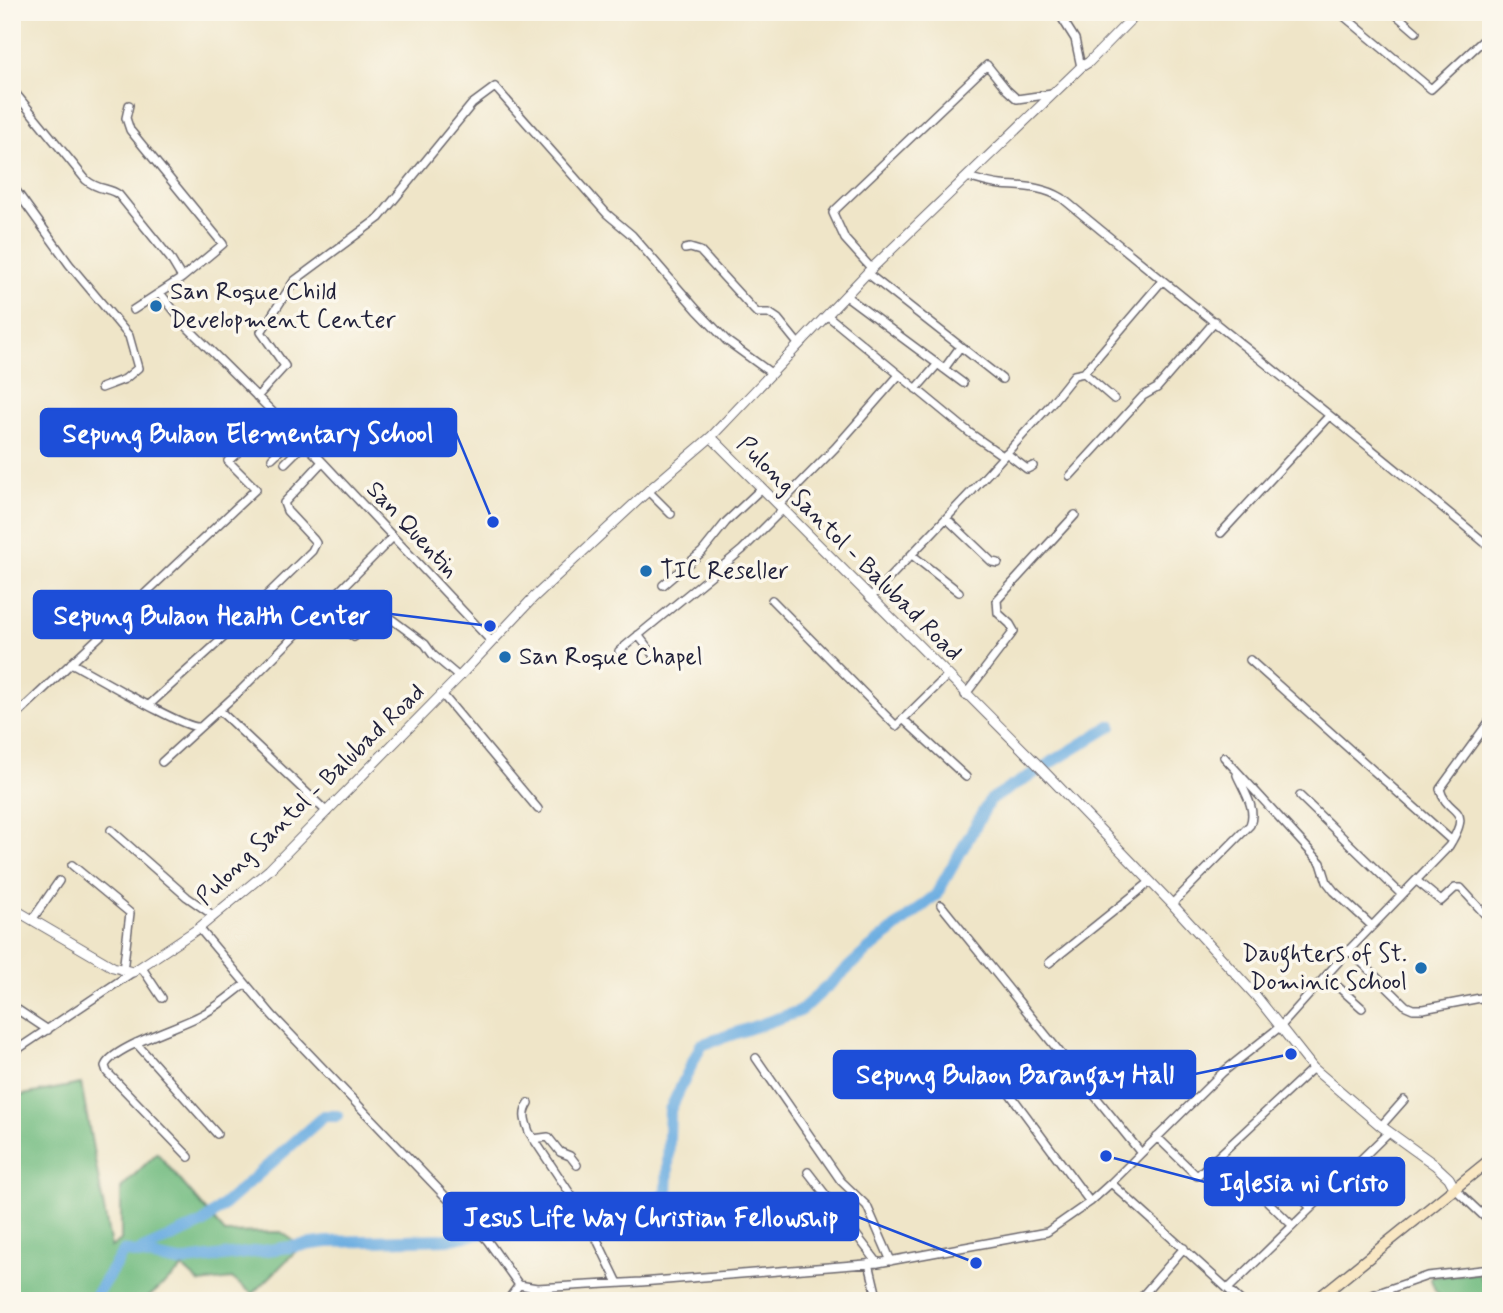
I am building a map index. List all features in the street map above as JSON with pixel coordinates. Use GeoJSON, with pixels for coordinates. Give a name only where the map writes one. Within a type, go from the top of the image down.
{"type":"FeatureCollection","features":[{"type":"Feature","properties":{"kind":"main road"},"geometry":{"type":"LineString","coordinates":[[1315,1301],[1491,1159]]}},
{"type":"Feature","properties":{"kind":"street"},"geometry":{"type":"LineString","coordinates":[[1058,12],[1075,39],[1081,67]]}},
{"type":"Feature","properties":{"kind":"street"},"geometry":{"type":"LineString","coordinates":[[711,437],[869,271],[1138,12]]}},
{"type":"Feature","properties":{"kind":"street"},"geometry":{"type":"LineString","coordinates":[[1339,12],[1432,89],[1491,33]]}},
{"type":"Feature","properties":{"kind":"street"},"geometry":{"type":"LineString","coordinates":[[1393,12],[1416,32]]}},
{"type":"Feature","properties":{"kind":"street"},"geometry":{"type":"LineString","coordinates":[[1478,12],[1491,25]]}},
{"type":"Feature","properties":{"kind":"street"},"geometry":{"type":"LineString","coordinates":[[1002,379],[869,271],[845,239],[833,213],[987,65],[1017,99],[1053,94]]}},
{"type":"Feature","properties":{"kind":"street"},"geometry":{"type":"LineString","coordinates":[[257,397],[285,366],[261,331],[294,281],[379,218],[472,104],[495,87],[607,214],[632,235],[697,310],[727,341],[771,373]]}},
{"type":"Feature","properties":{"kind":"street"},"geometry":{"type":"LineString","coordinates":[[12,89],[86,180],[98,189],[114,191],[119,195],[170,258],[182,278]]}},
{"type":"Feature","properties":{"kind":"street"},"geometry":{"type":"LineString","coordinates":[[129,105],[127,118],[130,130],[222,240],[221,247],[182,278],[133,310]]}},
{"type":"Feature","properties":{"kind":"street"},"geometry":{"type":"LineString","coordinates":[[967,177],[998,185],[1034,186],[1050,191],[1215,321],[1491,548]]}},
{"type":"Feature","properties":{"kind":"street"},"geometry":{"type":"LineString","coordinates":[[12,185],[69,264],[129,335],[138,368],[125,379],[101,388]]}},
{"type":"Feature","properties":{"kind":"street"},"geometry":{"type":"LineString","coordinates":[[685,249],[700,251],[757,313],[769,313],[778,319],[799,345]]}},
{"type":"Feature","properties":{"kind":"street"},"geometry":{"type":"LineString","coordinates":[[870,598],[947,519],[1074,375],[1084,373],[1162,281]]}},
{"type":"Feature","properties":{"kind":"street","name":"San Quentin"},"geometry":{"type":"LineString","coordinates":[[160,293],[188,328],[322,462],[491,641]]}},
{"type":"Feature","properties":{"kind":"street"},"geometry":{"type":"LineString","coordinates":[[846,296],[963,383]]}},
{"type":"Feature","properties":{"kind":"street"},"geometry":{"type":"LineString","coordinates":[[828,316],[1004,455],[1027,469],[1033,466]]}},
{"type":"Feature","properties":{"kind":"street"},"geometry":{"type":"LineString","coordinates":[[1070,476],[1143,396],[1157,388],[1215,321]]}},
{"type":"Feature","properties":{"kind":"street"},"geometry":{"type":"LineString","coordinates":[[916,388],[960,347]]}},
{"type":"Feature","properties":{"kind":"street"},"geometry":{"type":"LineString","coordinates":[[1084,373],[1114,399]]}},
{"type":"Feature","properties":{"kind":"street"},"geometry":{"type":"LineString","coordinates":[[619,650],[742,550],[899,374]]}},
{"type":"Feature","properties":{"kind":"street"},"geometry":{"type":"LineString","coordinates":[[1221,533],[1329,416]]}},
{"type":"Feature","properties":{"kind":"street"},"geometry":{"type":"LineString","coordinates":[[12,719],[256,489],[228,461],[277,418]]}},
{"type":"Feature","properties":{"kind":"street"},"geometry":{"type":"LineString","coordinates":[[272,458],[295,436]]}},
{"type":"Feature","properties":{"kind":"street","name":"Pulong Santol - Balubad Road"},"geometry":{"type":"LineString","coordinates":[[137,970],[199,928],[268,870],[459,677],[533,597],[711,437],[965,695],[1035,762],[1172,905],[1281,1026],[1312,1068],[1442,1172],[1455,1189]]}},
{"type":"Feature","properties":{"kind":"street"},"geometry":{"type":"LineString","coordinates":[[285,463],[304,444]]}},
{"type":"Feature","properties":{"kind":"street"},"geometry":{"type":"LineString","coordinates":[[149,705],[223,638],[315,547],[314,540],[286,511],[284,503],[322,462]]}},
{"type":"Feature","properties":{"kind":"street"},"geometry":{"type":"LineString","coordinates":[[663,585],[702,552],[726,522],[762,488]]}},
{"type":"Feature","properties":{"kind":"street"},"geometry":{"type":"LineString","coordinates":[[648,491],[671,514]]}},
{"type":"Feature","properties":{"kind":"street"},"geometry":{"type":"LineString","coordinates":[[965,695],[1014,631],[998,613],[996,600],[1075,514]]}},
{"type":"Feature","properties":{"kind":"street"},"geometry":{"type":"LineString","coordinates":[[947,519],[992,562],[998,563]]}},
{"type":"Feature","properties":{"kind":"street"},"geometry":{"type":"LineString","coordinates":[[162,762],[321,611],[392,538]]}},
{"type":"Feature","properties":{"kind":"street"},"geometry":{"type":"LineString","coordinates":[[912,555],[959,592]]}},
{"type":"Feature","properties":{"kind":"street"},"geometry":{"type":"LineString","coordinates":[[772,600],[896,726],[947,676]]}},
{"type":"Feature","properties":{"kind":"street"},"geometry":{"type":"LineString","coordinates":[[321,611],[354,637],[382,612],[425,644],[459,677]]}},
{"type":"Feature","properties":{"kind":"street"},"geometry":{"type":"LineString","coordinates":[[638,635],[655,657]]}},
{"type":"Feature","properties":{"kind":"street"},"geometry":{"type":"LineString","coordinates":[[1250,660],[1452,841]]}},
{"type":"Feature","properties":{"kind":"street"},"geometry":{"type":"LineString","coordinates":[[71,663],[191,728],[200,727]]}},
{"type":"Feature","properties":{"kind":"street"},"geometry":{"type":"LineString","coordinates":[[442,694],[538,809]]}},
{"type":"Feature","properties":{"kind":"street"},"geometry":{"type":"LineString","coordinates":[[219,710],[327,811]]}},
{"type":"Feature","properties":{"kind":"street"},"geometry":{"type":"LineString","coordinates":[[903,719],[966,777]]}},
{"type":"Feature","properties":{"kind":"street"},"geometry":{"type":"LineString","coordinates":[[199,928],[272,1014],[487,1240],[519,1284],[537,1288],[618,1283],[891,1261],[1047,1232],[1090,1202],[1223,1072],[1281,1026],[1452,841],[1458,832],[1460,821],[1456,810],[1440,789],[1491,719]]}},
{"type":"Feature","properties":{"kind":"street"},"geometry":{"type":"LineString","coordinates":[[1224,757],[1321,863],[1327,882],[1334,891],[1371,926]]}},
{"type":"Feature","properties":{"kind":"street"},"geometry":{"type":"LineString","coordinates":[[1172,905],[1250,825],[1252,810],[1234,768]]}},
{"type":"Feature","properties":{"kind":"street"},"geometry":{"type":"LineString","coordinates":[[1300,796],[1402,895]]}},
{"type":"Feature","properties":{"kind":"street"},"geometry":{"type":"LineString","coordinates":[[111,831],[161,876],[214,916]]}},
{"type":"Feature","properties":{"kind":"street"},"geometry":{"type":"LineString","coordinates":[[72,865],[130,913],[123,971]]}},
{"type":"Feature","properties":{"kind":"street"},"geometry":{"type":"LineString","coordinates":[[32,920],[59,881]]}},
{"type":"Feature","properties":{"kind":"street"},"geometry":{"type":"LineString","coordinates":[[1417,881],[1441,901],[1455,888],[1461,888],[1491,921]]}},
{"type":"Feature","properties":{"kind":"street"},"geometry":{"type":"LineString","coordinates":[[1049,963],[1150,882]]}},
{"type":"Feature","properties":{"kind":"street"},"geometry":{"type":"LineString","coordinates":[[941,905],[1142,1153]]}},
{"type":"Feature","properties":{"kind":"street"},"geometry":{"type":"LineString","coordinates":[[12,908],[123,971],[137,970]]}},
{"type":"Feature","properties":{"kind":"street"},"geometry":{"type":"LineString","coordinates":[[1349,950],[1412,1009],[1491,996]]}},
{"type":"Feature","properties":{"kind":"street"},"geometry":{"type":"LineString","coordinates":[[137,970],[162,998]]}},
{"type":"Feature","properties":{"kind":"street"},"geometry":{"type":"LineString","coordinates":[[12,1053],[137,970]]}},
{"type":"Feature","properties":{"kind":"street"},"geometry":{"type":"LineString","coordinates":[[1326,976],[1362,1008]]}},
{"type":"Feature","properties":{"kind":"street"},"geometry":{"type":"LineString","coordinates":[[189,1157],[107,1072],[105,1066],[107,1061],[136,1043],[203,1014],[245,984]]}},
{"type":"Feature","properties":{"kind":"street"},"geometry":{"type":"LineString","coordinates":[[12,1006],[48,1030]]}},
{"type":"Feature","properties":{"kind":"street"},"geometry":{"type":"LineString","coordinates":[[136,1043],[216,1134]]}},
{"type":"Feature","properties":{"kind":"street"},"geometry":{"type":"LineString","coordinates":[[756,1058],[841,1181],[867,1206],[891,1261]]}},
{"type":"Feature","properties":{"kind":"street"},"geometry":{"type":"LineString","coordinates":[[1157,1137],[1197,1176],[1312,1068]]}},
{"type":"Feature","properties":{"kind":"street"},"geometry":{"type":"LineString","coordinates":[[999,1079],[1090,1202]]}},
{"type":"Feature","properties":{"kind":"street"},"geometry":{"type":"LineString","coordinates":[[1229,1288],[1385,1129],[1404,1100]]}},
{"type":"Feature","properties":{"kind":"street"},"geometry":{"type":"LineString","coordinates":[[529,1103],[524,1110],[524,1117],[533,1139],[586,1217],[618,1283]]}},
{"type":"Feature","properties":{"kind":"street"},"geometry":{"type":"LineString","coordinates":[[533,1139],[548,1137],[560,1152],[570,1156],[578,1165]]}},
{"type":"Feature","properties":{"kind":"street"},"geometry":{"type":"LineString","coordinates":[[1295,1170],[1288,1184],[1310,1207]]}},
{"type":"Feature","properties":{"kind":"street"},"geometry":{"type":"LineString","coordinates":[[808,1172],[873,1263],[878,1301]]}},
{"type":"Feature","properties":{"kind":"street"},"geometry":{"type":"LineString","coordinates":[[1111,1183],[1241,1301]]}},
{"type":"Feature","properties":{"kind":"street"},"geometry":{"type":"LineString","coordinates":[[1455,1189],[1491,1223]]}},
{"type":"Feature","properties":{"kind":"street"},"geometry":{"type":"LineString","coordinates":[[1263,1197],[1292,1225]]}},
{"type":"Feature","properties":{"kind":"street"},"geometry":{"type":"LineString","coordinates":[[1138,1301],[1184,1248]]}},
{"type":"Feature","properties":{"kind":"street"},"geometry":{"type":"LineString","coordinates":[[1355,1301],[1427,1276],[1491,1269]]}},
{"type":"Feature","properties":{"kind":"street"},"geometry":{"type":"LineString","coordinates":[[506,1301],[519,1284]]}},
{"type":"Feature","properties":{"kind":"green space"},"geometry":{"type":"Polygon","coordinates":[[[81,1084],[111,1247],[121,1240],[121,1188],[157,1153],[225,1233],[281,1232],[301,1246],[253,1294],[232,1279],[200,1283],[183,1268],[144,1301],[12,1301],[12,1097],[81,1084]]]}},
{"type":"Feature","properties":{"kind":"green space"},"geometry":{"type":"Polygon","coordinates":[[[1477,1273],[1491,1291],[1491,1301],[1444,1301],[1435,1290],[1430,1277],[1477,1273]]]}},
{"type":"Feature","properties":{"kind":"waterway"},"geometry":{"type":"LineString","coordinates":[[92,1301],[124,1251],[179,1262],[327,1242],[447,1239],[645,1208],[667,1192],[670,1110],[701,1045],[800,1011],[868,950],[936,895],[990,800],[1111,726]]}},
{"type":"Feature","properties":{"kind":"waterway"},"geometry":{"type":"LineString","coordinates":[[136,1253],[203,1223],[324,1116],[337,1116]]}},
{"type":"Feature","properties":{"kind":"place","name":"San Roque Child Development Center"},"geometry":{"type":"Point","coordinates":[156,306]}},
{"type":"Feature","properties":{"kind":"place","name":"Sepung Bulaon Elementary School"},"geometry":{"type":"Point","coordinates":[493,522]}},
{"type":"Feature","properties":{"kind":"place","name":"TIC Reseller"},"geometry":{"type":"Point","coordinates":[646,571]}},
{"type":"Feature","properties":{"kind":"place","name":"Sepung Bulaon Health Center"},"geometry":{"type":"Point","coordinates":[490,626]}},
{"type":"Feature","properties":{"kind":"place","name":"San Roque Chapel"},"geometry":{"type":"Point","coordinates":[505,657]}},
{"type":"Feature","properties":{"kind":"place","name":"Daughters of St. Dominic School"},"geometry":{"type":"Point","coordinates":[1421,968]}},
{"type":"Feature","properties":{"kind":"place","name":"Sepung Bulaon Barangay Hall"},"geometry":{"type":"Point","coordinates":[1291,1054]}},
{"type":"Feature","properties":{"kind":"place","name":"Iglesia ni Cristo"},"geometry":{"type":"Point","coordinates":[1106,1156]}},
{"type":"Feature","properties":{"kind":"place","name":"Jesus Life Way Christian Fellowship"},"geometry":{"type":"Point","coordinates":[976,1263]}}]}
